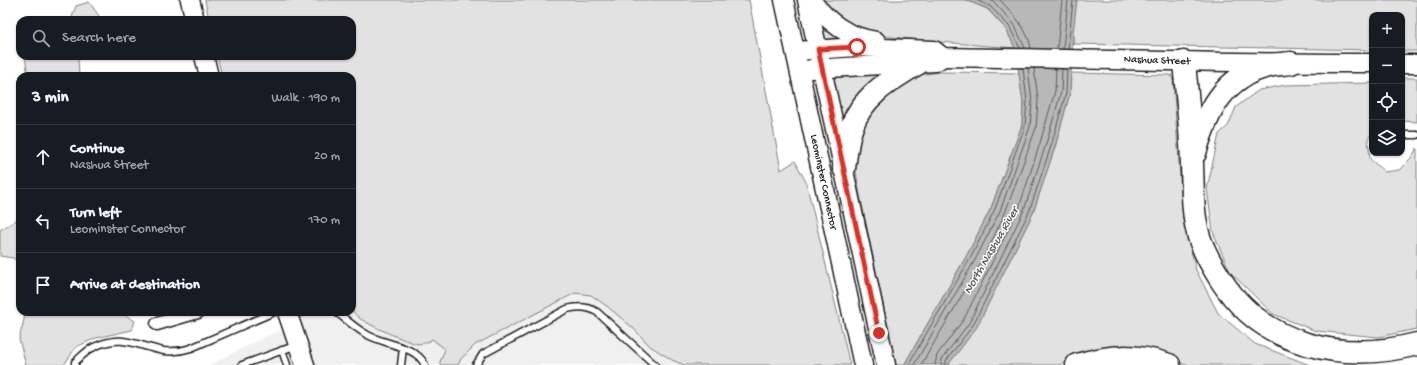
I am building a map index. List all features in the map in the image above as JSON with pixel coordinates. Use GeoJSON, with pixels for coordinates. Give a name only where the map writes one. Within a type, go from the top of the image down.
{"type":"FeatureCollection","features":[{"type":"Feature","properties":{"kind":"highway"},"geometry":{"type":"LineString","coordinates":[[1184,62],[1192,164],[1193,207],[1199,236],[1204,251],[1211,265],[1229,292],[1251,314],[1270,328],[1287,338],[1303,344],[1344,352],[1377,351],[1417,344]]}},
{"type":"Feature","properties":{"kind":"highway"},"geometry":{"type":"LineString","coordinates":[[1192,164],[1207,118],[1223,92],[1241,77],[1250,72],[1269,66],[1291,63]]}},
{"type":"Feature","properties":{"kind":"highway"},"geometry":{"type":"LineString","coordinates":[[844,168],[851,129],[857,114],[878,88],[917,64]]}},
{"type":"Feature","properties":{"kind":"highway"},"geometry":{"type":"LineString","coordinates":[[1077,365],[1097,359],[1124,356],[1155,360],[1169,365]]}},
{"type":"Feature","properties":{"kind":"main road"},"geometry":{"type":"LineString","coordinates":[[190,0],[194,16]]}},
{"type":"Feature","properties":{"kind":"main road","name":"Leominster Connector"},"geometry":{"type":"LineString","coordinates":[[784,0],[862,363]]}},
{"type":"Feature","properties":{"kind":"main road","name":"Leominster Connector"},"geometry":{"type":"LineString","coordinates":[[807,0],[886,365]]}},
{"type":"Feature","properties":{"kind":"main road"},"geometry":{"type":"LineString","coordinates":[[811,0],[830,21],[847,32],[868,40],[917,44],[938,53]]}},
{"type":"Feature","properties":{"kind":"main road","name":"Nashua Street"},"geometry":{"type":"LineString","coordinates":[[796,51],[857,47],[982,57],[1184,62],[1369,64]]}},
{"type":"Feature","properties":{"kind":"main road","name":"Nashua Street"},"geometry":{"type":"LineString","coordinates":[[800,70],[821,67],[936,62],[938,53]]}},
{"type":"Feature","properties":{"kind":"main road"},"geometry":{"type":"LineString","coordinates":[[205,60],[208,72]]}},
{"type":"Feature","properties":{"kind":"main road"},"geometry":{"type":"LineString","coordinates":[[1405,64],[1417,64]]}},
{"type":"Feature","properties":{"kind":"main road"},"geometry":{"type":"LineString","coordinates":[[288,316],[290,347],[305,365]]}},
{"type":"Feature","properties":{"kind":"street"},"geometry":{"type":"LineString","coordinates":[[158,324],[185,316]]}},
{"type":"Feature","properties":{"kind":"lane"},"geometry":{"type":"LineString","coordinates":[[1405,135],[1417,135]]}},
{"type":"Feature","properties":{"kind":"lane"},"geometry":{"type":"LineString","coordinates":[[476,365],[483,354],[567,309],[582,307],[592,309],[597,312],[655,365]]}},
{"type":"Feature","properties":{"kind":"lane"},"geometry":{"type":"LineString","coordinates":[[75,365],[75,362],[93,347],[112,341],[126,340],[164,351],[179,351],[280,316]]}},
{"type":"Feature","properties":{"kind":"lane"},"geometry":{"type":"LineString","coordinates":[[341,316],[366,335],[403,348],[419,356],[425,365]]}},
{"type":"Feature","properties":{"kind":"lane"},"geometry":{"type":"LineString","coordinates":[[242,365],[290,347]]}},
{"type":"Feature","properties":{"kind":"lane"},"geometry":{"type":"LineString","coordinates":[[287,365],[290,347]]}},
{"type":"Feature","properties":{"kind":"lane"},"geometry":{"type":"LineString","coordinates":[[401,365],[403,348]]}},
{"type":"Feature","properties":{"kind":"shaded area"},"geometry":{"type":"Polygon","coordinates":[[[205,0],[749,0],[781,170],[795,161],[806,182],[850,365],[684,365],[672,360],[650,346],[633,328],[591,295],[575,293],[475,345],[461,359],[458,365],[440,365],[445,349],[432,339],[422,344],[405,340],[378,329],[356,315],[356,72],[221,72],[218,60],[356,60],[356,16],[208,16],[205,0]]]}},
{"type":"Feature","properties":{"kind":"shaded area"},"geometry":{"type":"Polygon","coordinates":[[[822,0],[966,0],[987,9],[1006,29],[1015,48],[872,35],[844,24],[822,0]]]}},
{"type":"Feature","properties":{"kind":"shaded area"},"geometry":{"type":"Polygon","coordinates":[[[1064,0],[1417,0],[1417,51],[1405,51],[1405,12],[1369,12],[1369,50],[1073,44],[1073,33],[1064,0]]]}},
{"type":"Feature","properties":{"kind":"shaded area"},"geometry":{"type":"Polygon","coordinates":[[[89,2],[99,16],[72,16],[76,6],[89,2]]]}},
{"type":"Feature","properties":{"kind":"shaded area"},"geometry":{"type":"Polygon","coordinates":[[[821,24],[842,39],[826,43],[821,24]]]}},
{"type":"Feature","properties":{"kind":"shaded area"},"geometry":{"type":"Polygon","coordinates":[[[26,60],[78,60],[79,72],[27,72],[26,60]]]}},
{"type":"Feature","properties":{"kind":"shaded area"},"geometry":{"type":"Polygon","coordinates":[[[892,70],[843,125],[833,78],[837,74],[892,70]]]}},
{"type":"Feature","properties":{"kind":"shaded area"},"geometry":{"type":"Polygon","coordinates":[[[940,72],[1019,73],[1023,102],[1022,125],[991,208],[967,255],[904,365],[896,365],[860,195],[856,172],[856,149],[863,125],[874,104],[919,75],[940,72]]]}},
{"type":"Feature","properties":{"kind":"shaded area"},"geometry":{"type":"Polygon","coordinates":[[[1071,73],[1171,75],[1173,80],[1183,219],[1196,270],[1218,313],[1255,344],[1310,365],[1186,365],[1158,355],[1074,358],[1059,365],[948,365],[976,327],[1033,213],[1055,147],[1070,93],[1071,73]]]}},
{"type":"Feature","properties":{"kind":"shaded area"},"geometry":{"type":"Polygon","coordinates":[[[1405,78],[1417,78],[1417,122],[1405,121],[1405,78]]]}},
{"type":"Feature","properties":{"kind":"shaded area"},"geometry":{"type":"Polygon","coordinates":[[[1369,83],[1368,138],[1370,159],[1385,172],[1399,170],[1411,158],[1417,148],[1417,329],[1378,337],[1316,331],[1273,314],[1230,272],[1213,232],[1207,189],[1219,134],[1228,126],[1236,107],[1259,90],[1286,85],[1369,83]]]}},
{"type":"Feature","properties":{"kind":"shaded area"},"geometry":{"type":"Polygon","coordinates":[[[16,220],[16,261],[13,258],[0,256],[0,230],[16,220]]]}},
{"type":"Feature","properties":{"kind":"shaded area"},"geometry":{"type":"Polygon","coordinates":[[[575,293],[591,295],[633,328],[650,346],[672,360],[684,365],[458,365],[475,345],[575,293]]]}},
{"type":"Feature","properties":{"kind":"shaded area"},"geometry":{"type":"Polygon","coordinates":[[[356,315],[380,329],[409,341],[432,338],[445,349],[440,365],[209,365],[269,335],[302,323],[300,316],[356,316],[356,315]]]}},
{"type":"Feature","properties":{"kind":"shaded area"},"geometry":{"type":"Polygon","coordinates":[[[25,316],[127,316],[135,321],[132,330],[96,338],[76,347],[64,365],[26,365],[19,339],[25,316]]]}},
{"type":"Feature","properties":{"kind":"water","name":"North Nashua River"},"geometry":{"type":"Polygon","coordinates":[[[966,0],[1077,0],[1073,33],[1070,93],[1055,147],[1033,213],[977,327],[948,365],[904,365],[967,255],[991,208],[1022,125],[1023,102],[1015,48],[1006,29],[988,9],[966,0]]]}},
{"type":"Feature","properties":{"kind":"route"},"geometry":{"type":"LineString","coordinates":[[857,47],[818,49],[879,333]]}}]}
